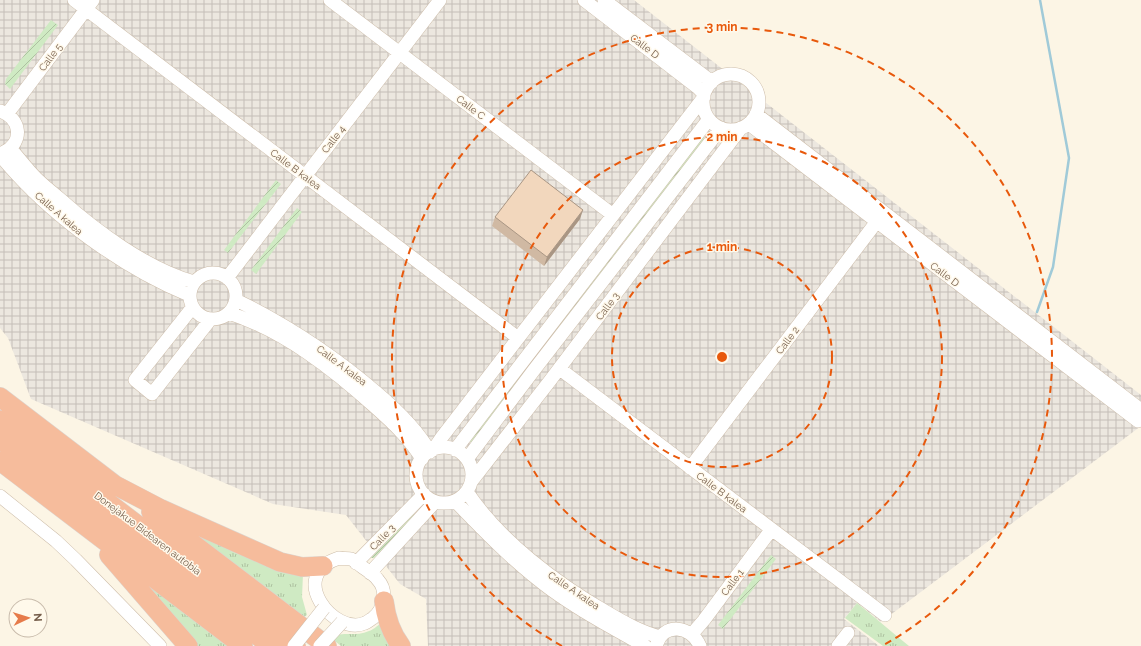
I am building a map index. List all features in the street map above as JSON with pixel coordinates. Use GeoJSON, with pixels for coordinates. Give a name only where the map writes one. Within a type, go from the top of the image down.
{"type":"FeatureCollection","features":[{"type":"Feature","properties":{"kind":"highway"},"geometry":{"type":"LineString","coordinates":[[0,397],[327,646]]}},
{"type":"Feature","properties":{"kind":"highway","name":"Donejakue Bidearen autobia"},"geometry":{"type":"LineString","coordinates":[[0,420],[295,646]]}},
{"type":"Feature","properties":{"kind":"highway","name":"Donejakue Bidearen autobia"},"geometry":{"type":"LineString","coordinates":[[0,439],[271,646]]}},
{"type":"Feature","properties":{"kind":"highway"},"geometry":{"type":"LineString","coordinates":[[0,461],[243,646]]}},
{"type":"Feature","properties":{"kind":"highway"},"geometry":{"type":"LineString","coordinates":[[116,485],[161,509],[280,562],[302,567],[323,566]]}},
{"type":"Feature","properties":{"kind":"highway"},"geometry":{"type":"LineString","coordinates":[[84,525],[188,646]]}},
{"type":"Feature","properties":{"kind":"highway"},"geometry":{"type":"LineString","coordinates":[[384,601],[390,628],[401,646]]}},
{"type":"Feature","properties":{"kind":"street","name":"Calle B kalea"},"geometry":{"type":"LineString","coordinates":[[74,0],[89,4],[305,176],[518,338]]}},
{"type":"Feature","properties":{"kind":"street","name":"Calle C"},"geometry":{"type":"LineString","coordinates":[[330,0],[613,215]]}},
{"type":"Feature","properties":{"kind":"street","name":"Calle 4"},"geometry":{"type":"LineString","coordinates":[[227,278],[440,0]]}},
{"type":"Feature","properties":{"kind":"street","name":"Calle D"},"geometry":{"type":"LineString","coordinates":[[584,0],[698,86],[704,96]]}},
{"type":"Feature","properties":{"kind":"street","name":"Calle D"},"geometry":{"type":"LineString","coordinates":[[604,0],[712,82]]}},
{"type":"Feature","properties":{"kind":"street","name":"Calle 5"},"geometry":{"type":"LineString","coordinates":[[3,112],[89,4]]}},
{"type":"Feature","properties":{"kind":"street"},"geometry":{"type":"LineString","coordinates":[[429,453],[440,448],[448,448],[455,450],[467,459],[472,470],[469,487],[455,501],[449,503],[435,502],[424,494],[419,487],[417,471],[429,453],[704,96],[712,82],[718,78],[731,74],[745,78],[754,87],[759,98],[759,106],[749,122],[728,130],[721,128],[709,119],[705,113],[704,96]]}},
{"type":"Feature","properties":{"kind":"street"},"geometry":{"type":"LineString","coordinates":[[3,112],[12,118],[18,130],[17,137],[3,152]]}},
{"type":"Feature","properties":{"kind":"street"},"geometry":{"type":"LineString","coordinates":[[455,450],[709,119]]}},
{"type":"Feature","properties":{"kind":"street","name":"Calle D"},"geometry":{"type":"LineString","coordinates":[[749,122],[1141,410]]}},
{"type":"Feature","properties":{"kind":"street","name":"Calle 3"},"geometry":{"type":"LineString","coordinates":[[469,487],[749,122]]}},
{"type":"Feature","properties":{"kind":"street","name":"Calle 3"},"geometry":{"type":"LineString","coordinates":[[467,459],[721,128]]}},
{"type":"Feature","properties":{"kind":"street","name":"Calle A kalea"},"geometry":{"type":"LineString","coordinates":[[3,152],[81,217],[126,249],[178,277],[194,282]]}},
{"type":"Feature","properties":{"kind":"street","name":"Calle A kalea"},"geometry":{"type":"LineString","coordinates":[[3,152],[12,171],[64,219],[134,267],[189,295]]}},
{"type":"Feature","properties":{"kind":"street","name":"Calle D"},"geometry":{"type":"LineString","coordinates":[[880,217],[1138,421],[1141,418]]}},
{"type":"Feature","properties":{"kind":"street","name":"Calle 2"},"geometry":{"type":"LineString","coordinates":[[690,468],[880,217]]}},
{"type":"Feature","properties":{"kind":"street"},"geometry":{"type":"LineString","coordinates":[[213,273],[220,274],[227,278],[234,288],[236,300],[229,313],[217,319],[210,320],[197,314],[192,308],[189,295],[194,282],[206,274],[213,273]]}},
{"type":"Feature","properties":{"kind":"street","name":"Calle A kalea"},"geometry":{"type":"LineString","coordinates":[[236,300],[295,332],[326,352],[359,377],[390,404],[423,438],[429,453]]}},
{"type":"Feature","properties":{"kind":"street"},"geometry":{"type":"LineString","coordinates":[[192,308],[135,380],[152,394],[210,320]]}},
{"type":"Feature","properties":{"kind":"street","name":"Calle A kalea"},"geometry":{"type":"LineString","coordinates":[[229,313],[246,318],[305,351],[354,388],[397,427],[417,450],[429,453]]}},
{"type":"Feature","properties":{"kind":"street","name":"Calle B kalea"},"geometry":{"type":"LineString","coordinates":[[560,369],[885,615]]}},
{"type":"Feature","properties":{"kind":"street","name":"Calle A kalea"},"geometry":{"type":"LineString","coordinates":[[469,487],[478,508],[512,543],[555,579],[596,606],[658,641]]}},
{"type":"Feature","properties":{"kind":"street","name":"Calle 3"},"geometry":{"type":"LineString","coordinates":[[356,563],[424,494]]}},
{"type":"Feature","properties":{"kind":"street"},"geometry":{"type":"LineString","coordinates":[[0,496],[56,541],[160,646]]}},
{"type":"Feature","properties":{"kind":"street","name":"Calle A kalea"},"geometry":{"type":"LineString","coordinates":[[455,501],[496,543],[548,587],[593,618],[645,646]]}},
{"type":"Feature","properties":{"kind":"street","name":"Calle 3"},"geometry":{"type":"LineString","coordinates":[[370,572],[435,502]]}},
{"type":"Feature","properties":{"kind":"street","name":"Calle 1"},"geometry":{"type":"LineString","coordinates":[[692,634],[772,530]]}},
{"type":"Feature","properties":{"kind":"street"},"geometry":{"type":"LineString","coordinates":[[339,558],[351,559],[356,563],[378,579],[382,587],[384,601],[377,614],[365,624],[353,626],[342,622],[324,608],[317,598],[315,587],[316,576],[323,566],[331,561],[339,558]]}},
{"type":"Feature","properties":{"kind":"street"},"geometry":{"type":"LineString","coordinates":[[295,646],[324,608]]}},
{"type":"Feature","properties":{"kind":"street"},"geometry":{"type":"LineString","coordinates":[[320,646],[342,622]]}},
{"type":"Feature","properties":{"kind":"street"},"geometry":{"type":"LineString","coordinates":[[658,641],[672,630],[686,630],[697,639],[700,646]]}},
{"type":"Feature","properties":{"kind":"street"},"geometry":{"type":"LineString","coordinates":[[838,646],[848,633]]}},
{"type":"Feature","properties":{"kind":"shaded area"},"geometry":{"type":"Polygon","coordinates":[[[0,0],[634,0],[1141,395],[1141,426],[881,622],[857,603],[844,619],[879,646],[428,646],[426,599],[400,584],[346,515],[273,504],[31,399],[8,338],[0,328],[0,0]]]}},
{"type":"Feature","properties":{"kind":"green space"},"geometry":{"type":"Polygon","coordinates":[[[51,20],[58,25],[10,89],[5,84],[6,79],[51,20]]]}},
{"type":"Feature","properties":{"kind":"green space"},"geometry":{"type":"Polygon","coordinates":[[[701,135],[705,138],[627,241],[623,238],[701,135]]]}},
{"type":"Feature","properties":{"kind":"green space"},"geometry":{"type":"Polygon","coordinates":[[[276,180],[281,184],[228,253],[224,250],[276,180]]]}},
{"type":"Feature","properties":{"kind":"green space"},"geometry":{"type":"Polygon","coordinates":[[[297,208],[302,212],[256,274],[251,270],[297,208]]]}},
{"type":"Feature","properties":{"kind":"green space"},"geometry":{"type":"Polygon","coordinates":[[[618,245],[622,248],[533,365],[529,362],[618,245]]]}},
{"type":"Feature","properties":{"kind":"green space"},"geometry":{"type":"Polygon","coordinates":[[[525,368],[528,370],[472,443],[469,441],[525,368]]]}},
{"type":"Feature","properties":{"kind":"green space"},"geometry":{"type":"Polygon","coordinates":[[[157,512],[303,574],[302,597],[307,615],[304,617],[157,512]]]}},
{"type":"Feature","properties":{"kind":"green space"},"geometry":{"type":"Polygon","coordinates":[[[413,513],[416,516],[374,558],[371,558],[371,555],[413,513]]]}},
{"type":"Feature","properties":{"kind":"green space"},"geometry":{"type":"Polygon","coordinates":[[[771,555],[776,559],[723,629],[718,625],[771,555]]]}},
{"type":"Feature","properties":{"kind":"green space"},"geometry":{"type":"Polygon","coordinates":[[[122,562],[229,646],[195,646],[122,562]]]}},
{"type":"Feature","properties":{"kind":"green space"},"geometry":{"type":"Polygon","coordinates":[[[857,603],[909,646],[883,646],[845,618],[857,603]]]}},
{"type":"Feature","properties":{"kind":"green space"},"geometry":{"type":"Polygon","coordinates":[[[380,624],[393,646],[341,646],[330,637],[340,634],[364,633],[372,630],[380,624]]]}},
{"type":"Feature","properties":{"kind":"building"},"geometry":{"type":"Polygon","coordinates":[[[531,170],[583,210],[547,257],[495,217],[531,170]]]}},
{"type":"Feature","properties":{"kind":"waterway"},"geometry":{"type":"LineString","coordinates":[[1037,312],[1053,267],[1069,158],[1040,0]]}}]}
